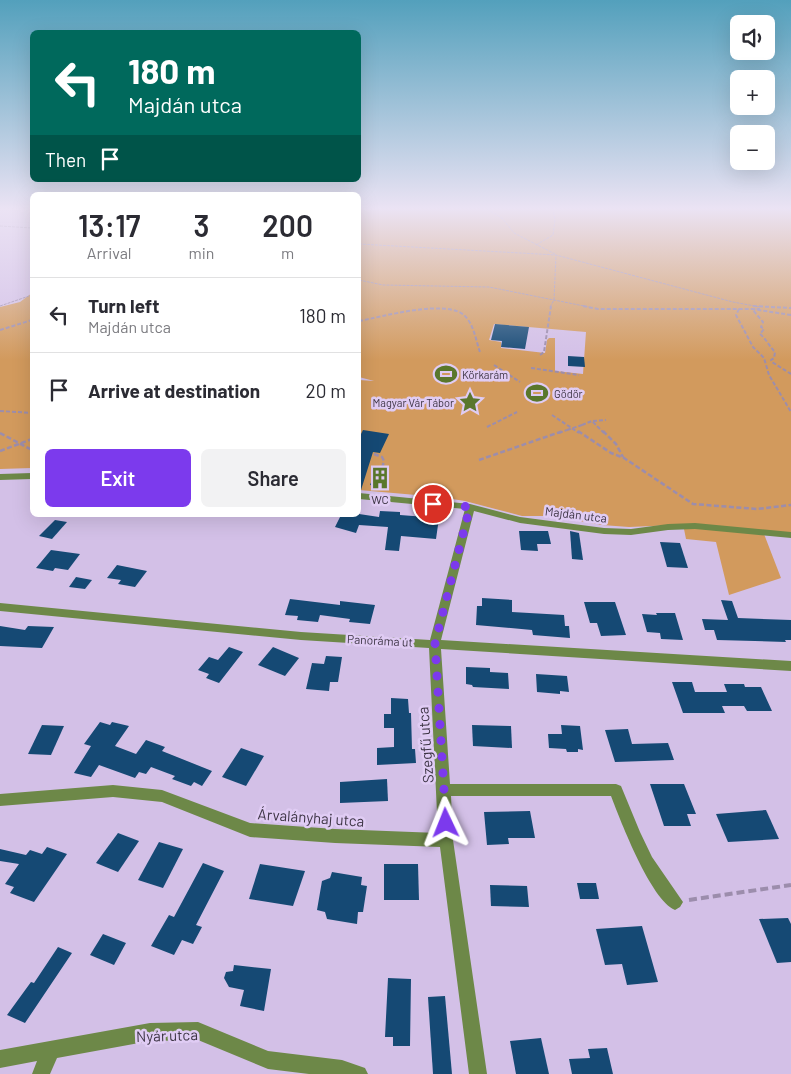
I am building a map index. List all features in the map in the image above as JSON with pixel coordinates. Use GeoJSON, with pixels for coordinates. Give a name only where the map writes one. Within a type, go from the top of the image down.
{"type":"FeatureCollection","features":[{"type":"Feature","properties":{"kind":"street"},"geometry":{"type":"LineString","coordinates":[[0,477],[30,476]]}},
{"type":"Feature","properties":{"kind":"street","name":"Majdán utca"},"geometry":{"type":"LineString","coordinates":[[361,496],[470,507],[520,520],[604,530],[631,532],[668,527],[695,526],[791,535]]}},
{"type":"Feature","properties":{"kind":"street","name":"Szegfű utca"},"geometry":{"type":"LineString","coordinates":[[470,507],[435,643],[446,840],[478,1074]]}},
{"type":"Feature","properties":{"kind":"street","name":"Panoráma út"},"geometry":{"type":"LineString","coordinates":[[0,606],[301,636],[791,666]]}},
{"type":"Feature","properties":{"kind":"street"},"geometry":{"type":"LineString","coordinates":[[444,790],[616,790],[639,850],[656,880],[675,902]]}},
{"type":"Feature","properties":{"kind":"street","name":"Árvalányhaj utca"},"geometry":{"type":"LineString","coordinates":[[0,800],[113,791],[162,796],[250,830],[336,836],[446,840]]}},
{"type":"Feature","properties":{"kind":"street","name":"Nyár utca"},"geometry":{"type":"LineString","coordinates":[[0,1059],[150,1032],[198,1031],[268,1060],[342,1069],[358,1074]]}},
{"type":"Feature","properties":{"kind":"street"},"geometry":{"type":"LineString","coordinates":[[41,1074],[51,1050]]}},
{"type":"Feature","properties":{"kind":"path"},"geometry":{"type":"LineString","coordinates":[[540,355],[544,352],[549,310],[554,300],[556,259]]}},
{"type":"Feature","properties":{"kind":"path"},"geometry":{"type":"LineString","coordinates":[[571,259],[666,285],[764,308]]}},
{"type":"Feature","properties":{"kind":"path"},"geometry":{"type":"LineString","coordinates":[[361,280],[384,285],[489,288],[598,309],[791,309]]}},
{"type":"Feature","properties":{"kind":"path"},"geometry":{"type":"LineString","coordinates":[[0,306],[22,300],[30,295]]}},
{"type":"Feature","properties":{"kind":"path"},"geometry":{"type":"LineString","coordinates":[[361,321],[432,309],[452,310],[465,316],[471,326],[480,352]]}},
{"type":"Feature","properties":{"kind":"path"},"geometry":{"type":"LineString","coordinates":[[739,309],[736,314],[739,321],[753,347],[764,358],[769,375],[791,412]]}},
{"type":"Feature","properties":{"kind":"path"},"geometry":{"type":"LineString","coordinates":[[752,309],[779,315],[791,315]]}},
{"type":"Feature","properties":{"kind":"path"},"geometry":{"type":"LineString","coordinates":[[752,309],[763,322],[761,327],[764,329],[760,334],[767,340],[768,345],[775,352],[774,358],[771,360],[772,362],[791,374]]}},
{"type":"Feature","properties":{"kind":"path"},"geometry":{"type":"LineString","coordinates":[[0,330],[30,321]]}},
{"type":"Feature","properties":{"kind":"path"},"geometry":{"type":"LineString","coordinates":[[494,365],[520,382]]}},
{"type":"Feature","properties":{"kind":"path"},"geometry":{"type":"LineString","coordinates":[[531,368],[579,375]]}},
{"type":"Feature","properties":{"kind":"path"},"geometry":{"type":"LineString","coordinates":[[0,411],[30,413]]}},
{"type":"Feature","properties":{"kind":"path"},"geometry":{"type":"LineString","coordinates":[[487,427],[517,412]]}},
{"type":"Feature","properties":{"kind":"path"},"geometry":{"type":"LineString","coordinates":[[552,414],[611,453],[624,458],[693,504],[757,509],[791,506]]}},
{"type":"Feature","properties":{"kind":"path"},"geometry":{"type":"LineString","coordinates":[[479,460],[592,421],[606,420]]}},
{"type":"Feature","properties":{"kind":"path"},"geometry":{"type":"LineString","coordinates":[[592,421],[616,444],[624,458]]}},
{"type":"Feature","properties":{"kind":"path"},"geometry":{"type":"LineString","coordinates":[[0,433],[30,449]]}},
{"type":"Feature","properties":{"kind":"path"},"geometry":{"type":"LineString","coordinates":[[0,450],[30,440]]}},
{"type":"Feature","properties":{"kind":"path"},"geometry":{"type":"LineString","coordinates":[[374,454],[382,457],[384,461],[380,476]]}},
{"type":"Feature","properties":{"kind":"path"},"geometry":{"type":"LineString","coordinates":[[675,902],[791,885]]}},
{"type":"Feature","properties":{"kind":"shaded area"},"geometry":{"type":"Polygon","coordinates":[[[361,259],[791,259],[791,534],[675,525],[629,527],[602,525],[551,516],[522,516],[465,501],[439,497],[361,490],[361,380],[374,381],[361,378],[361,259]],[[494,324],[489,340],[501,342],[501,348],[545,353],[547,340],[555,338],[555,371],[583,374],[586,332],[494,324]]]}},
{"type":"Feature","properties":{"kind":"shaded area"},"geometry":{"type":"Polygon","coordinates":[[[30,294],[30,468],[0,469],[0,307],[20,302],[30,294]]]}},
{"type":"Feature","properties":{"kind":"shaded area"},"geometry":{"type":"Polygon","coordinates":[[[696,528],[764,534],[781,578],[729,595],[716,542],[686,539],[684,529],[696,528]]]}},
{"type":"Feature","properties":{"kind":"building"},"geometry":{"type":"Polygon","coordinates":[[[495,324],[529,327],[525,349],[501,347],[502,341],[491,340],[495,324]]]}},
{"type":"Feature","properties":{"kind":"building"},"geometry":{"type":"Polygon","coordinates":[[[568,356],[584,357],[585,367],[568,366],[568,356]]]}},
{"type":"Feature","properties":{"kind":"building"},"geometry":{"type":"Polygon","coordinates":[[[363,430],[389,434],[380,453],[373,452],[361,490],[361,434],[363,430]]]}},
{"type":"Feature","properties":{"kind":"building"},"geometry":{"type":"Polygon","coordinates":[[[374,475],[389,477],[385,487],[370,485],[374,475]]]}},
{"type":"Feature","properties":{"kind":"building"},"geometry":{"type":"Polygon","coordinates":[[[380,511],[400,512],[400,515],[439,518],[436,539],[401,536],[399,551],[385,550],[388,527],[359,525],[356,533],[335,527],[340,517],[361,517],[361,514],[379,517],[380,511]]]}},
{"type":"Feature","properties":{"kind":"building"},"geometry":{"type":"Polygon","coordinates":[[[55,520],[67,522],[52,539],[39,536],[55,520]]]}},
{"type":"Feature","properties":{"kind":"building"},"geometry":{"type":"Polygon","coordinates":[[[519,531],[548,531],[551,544],[537,544],[538,551],[521,550],[519,531]]]}},
{"type":"Feature","properties":{"kind":"building"},"geometry":{"type":"Polygon","coordinates":[[[570,531],[579,533],[583,560],[572,559],[570,531]]]}},
{"type":"Feature","properties":{"kind":"building"},"geometry":{"type":"Polygon","coordinates":[[[660,542],[680,543],[688,568],[667,567],[660,542]]]}},
{"type":"Feature","properties":{"kind":"building"},"geometry":{"type":"Polygon","coordinates":[[[51,550],[80,554],[68,570],[55,568],[53,571],[36,568],[51,550]]]}},
{"type":"Feature","properties":{"kind":"building"},"geometry":{"type":"Polygon","coordinates":[[[117,565],[147,571],[135,587],[118,584],[121,580],[107,578],[117,565]]]}},
{"type":"Feature","properties":{"kind":"building"},"geometry":{"type":"Polygon","coordinates":[[[76,577],[92,580],[85,589],[69,587],[76,577]]]}},
{"type":"Feature","properties":{"kind":"building"},"geometry":{"type":"Polygon","coordinates":[[[482,598],[512,600],[512,612],[564,615],[565,626],[569,626],[570,638],[533,635],[532,630],[476,625],[477,606],[482,606],[482,598]]]}},
{"type":"Feature","properties":{"kind":"building"},"geometry":{"type":"Polygon","coordinates":[[[290,599],[340,605],[340,601],[375,605],[370,624],[349,622],[350,619],[320,615],[318,622],[297,620],[298,616],[285,615],[290,599]]]}},
{"type":"Feature","properties":{"kind":"building"},"geometry":{"type":"Polygon","coordinates":[[[721,600],[732,601],[738,618],[791,620],[791,640],[785,640],[786,642],[717,640],[714,630],[705,630],[702,619],[728,620],[721,600]]]}},
{"type":"Feature","properties":{"kind":"building"},"geometry":{"type":"Polygon","coordinates":[[[584,602],[615,602],[626,635],[601,636],[597,623],[590,623],[584,602]]]}},
{"type":"Feature","properties":{"kind":"building"},"geometry":{"type":"Polygon","coordinates":[[[656,613],[675,613],[683,640],[661,639],[660,633],[647,632],[642,614],[657,615],[656,613]]]}},
{"type":"Feature","properties":{"kind":"building"},"geometry":{"type":"Polygon","coordinates":[[[0,626],[25,630],[28,626],[54,627],[42,648],[0,646],[0,626]]]}},
{"type":"Feature","properties":{"kind":"building"},"geometry":{"type":"Polygon","coordinates":[[[229,647],[243,652],[219,683],[206,678],[209,674],[198,670],[209,657],[218,660],[229,647]]]}},
{"type":"Feature","properties":{"kind":"building"},"geometry":{"type":"Polygon","coordinates":[[[273,647],[299,658],[285,676],[258,665],[273,647]]]}},
{"type":"Feature","properties":{"kind":"building"},"geometry":{"type":"Polygon","coordinates":[[[326,656],[342,657],[338,682],[330,682],[329,691],[306,689],[312,663],[324,664],[326,656]]]}},
{"type":"Feature","properties":{"kind":"building"},"geometry":{"type":"Polygon","coordinates":[[[466,667],[490,668],[490,672],[508,673],[509,689],[473,687],[466,684],[466,667]]]}},
{"type":"Feature","properties":{"kind":"building"},"geometry":{"type":"Polygon","coordinates":[[[536,674],[567,676],[569,692],[560,691],[560,694],[537,692],[536,674]]]}},
{"type":"Feature","properties":{"kind":"building"},"geometry":{"type":"Polygon","coordinates":[[[672,682],[692,682],[695,692],[727,692],[724,684],[744,684],[745,687],[761,687],[772,711],[747,711],[744,706],[722,706],[725,713],[683,713],[672,682]]]}},
{"type":"Feature","properties":{"kind":"building"},"geometry":{"type":"Polygon","coordinates":[[[391,698],[408,699],[409,713],[411,713],[412,749],[415,749],[416,763],[377,765],[377,748],[394,747],[394,728],[384,728],[384,714],[391,714],[391,698]]]}},
{"type":"Feature","properties":{"kind":"building"},"geometry":{"type":"Polygon","coordinates":[[[100,722],[110,725],[112,722],[129,726],[115,746],[136,754],[146,740],[165,747],[162,751],[212,771],[202,786],[194,782],[191,786],[172,779],[175,776],[151,767],[146,774],[139,772],[135,778],[99,765],[91,777],[74,773],[91,746],[84,744],[100,722]]]}},
{"type":"Feature","properties":{"kind":"building"},"geometry":{"type":"Polygon","coordinates":[[[42,725],[64,726],[51,755],[28,754],[42,725]]]}},
{"type":"Feature","properties":{"kind":"building"},"geometry":{"type":"Polygon","coordinates":[[[472,725],[511,726],[512,748],[473,746],[472,725]]]}},
{"type":"Feature","properties":{"kind":"building"},"geometry":{"type":"Polygon","coordinates":[[[561,725],[580,726],[583,750],[578,749],[578,752],[567,752],[566,749],[549,748],[548,734],[562,734],[561,725]]]}},
{"type":"Feature","properties":{"kind":"building"},"geometry":{"type":"Polygon","coordinates":[[[628,729],[632,744],[668,743],[674,760],[615,762],[605,730],[628,729]]]}},
{"type":"Feature","properties":{"kind":"building"},"geometry":{"type":"Polygon","coordinates":[[[241,748],[264,756],[246,786],[222,777],[241,748]]]}},
{"type":"Feature","properties":{"kind":"building"},"geometry":{"type":"Polygon","coordinates":[[[387,779],[388,801],[340,803],[340,782],[387,779]]]}},
{"type":"Feature","properties":{"kind":"building"},"geometry":{"type":"Polygon","coordinates":[[[650,784],[684,784],[696,814],[687,814],[691,826],[664,826],[650,784]]]}},
{"type":"Feature","properties":{"kind":"building"},"geometry":{"type":"Polygon","coordinates":[[[766,810],[779,839],[728,842],[716,814],[766,810]]]}},
{"type":"Feature","properties":{"kind":"building"},"geometry":{"type":"Polygon","coordinates":[[[530,811],[535,838],[508,838],[509,844],[487,845],[484,812],[530,811]]]}},
{"type":"Feature","properties":{"kind":"building"},"geometry":{"type":"Polygon","coordinates":[[[118,833],[139,841],[118,872],[96,863],[118,833]]]}},
{"type":"Feature","properties":{"kind":"building"},"geometry":{"type":"Polygon","coordinates":[[[159,842],[183,849],[163,888],[138,880],[159,842]]]}},
{"type":"Feature","properties":{"kind":"building"},"geometry":{"type":"Polygon","coordinates":[[[47,847],[67,854],[34,902],[10,893],[14,887],[5,884],[19,864],[0,861],[0,849],[26,855],[30,850],[42,854],[47,847]]]}},
{"type":"Feature","properties":{"kind":"building"},"geometry":{"type":"Polygon","coordinates":[[[203,863],[224,871],[196,925],[202,927],[193,944],[182,940],[174,955],[151,946],[169,915],[174,917],[203,863]]]}},
{"type":"Feature","properties":{"kind":"building"},"geometry":{"type":"Polygon","coordinates":[[[260,864],[305,871],[293,906],[249,899],[260,864]]]}},
{"type":"Feature","properties":{"kind":"building"},"geometry":{"type":"Polygon","coordinates":[[[384,864],[418,864],[419,900],[384,900],[384,864]]]}},
{"type":"Feature","properties":{"kind":"building"},"geometry":{"type":"Polygon","coordinates":[[[332,872],[362,877],[361,885],[367,886],[363,912],[358,912],[357,924],[327,919],[325,912],[317,910],[322,881],[330,878],[332,872]]]}},
{"type":"Feature","properties":{"kind":"building"},"geometry":{"type":"Polygon","coordinates":[[[577,883],[596,883],[599,899],[580,899],[577,883]]]}},
{"type":"Feature","properties":{"kind":"building"},"geometry":{"type":"Polygon","coordinates":[[[490,885],[527,886],[529,907],[491,906],[490,885]]]}},
{"type":"Feature","properties":{"kind":"building"},"geometry":{"type":"Polygon","coordinates":[[[788,918],[791,924],[791,962],[777,963],[759,919],[788,918]]]}},
{"type":"Feature","properties":{"kind":"building"},"geometry":{"type":"Polygon","coordinates":[[[642,926],[658,982],[627,985],[622,964],[605,965],[596,929],[642,926]]]}},
{"type":"Feature","properties":{"kind":"building"},"geometry":{"type":"Polygon","coordinates":[[[103,934],[126,943],[114,965],[90,955],[103,934]]]}},
{"type":"Feature","properties":{"kind":"building"},"geometry":{"type":"Polygon","coordinates":[[[58,947],[72,953],[25,1023],[7,1015],[31,982],[34,983],[58,947]]]}},
{"type":"Feature","properties":{"kind":"building"},"geometry":{"type":"Polygon","coordinates":[[[234,965],[271,969],[264,1011],[240,1006],[244,990],[229,987],[224,978],[226,972],[233,971],[234,965]]]}},
{"type":"Feature","properties":{"kind":"building"},"geometry":{"type":"Polygon","coordinates":[[[388,978],[411,979],[410,1046],[393,1046],[393,1037],[385,1037],[388,978]]]}},
{"type":"Feature","properties":{"kind":"building"},"geometry":{"type":"Polygon","coordinates":[[[445,996],[452,1074],[433,1074],[428,997],[445,996]]]}},
{"type":"Feature","properties":{"kind":"building"},"geometry":{"type":"Polygon","coordinates":[[[541,1038],[549,1074],[516,1074],[510,1041],[541,1038]]]}},
{"type":"Feature","properties":{"kind":"building"},"geometry":{"type":"Polygon","coordinates":[[[607,1048],[613,1074],[572,1074],[569,1059],[590,1058],[588,1049],[607,1048]]]}},
{"type":"Feature","properties":{"kind":"place","name":"Körkarám"},"geometry":{"type":"Point","coordinates":[446,374]}},
{"type":"Feature","properties":{"kind":"place","name":"Gödör"},"geometry":{"type":"Point","coordinates":[537,393]}},
{"type":"Feature","properties":{"kind":"place","name":"Magyar Vár Tábor"},"geometry":{"type":"Point","coordinates":[470,402]}},
{"type":"Feature","properties":{"kind":"place","name":"WC"},"geometry":{"type":"Point","coordinates":[380,478]}},
{"type":"Feature","properties":{"kind":"route"},"geometry":{"type":"LineString","coordinates":[[433,504],[470,507],[435,643],[446,823]]}}]}
